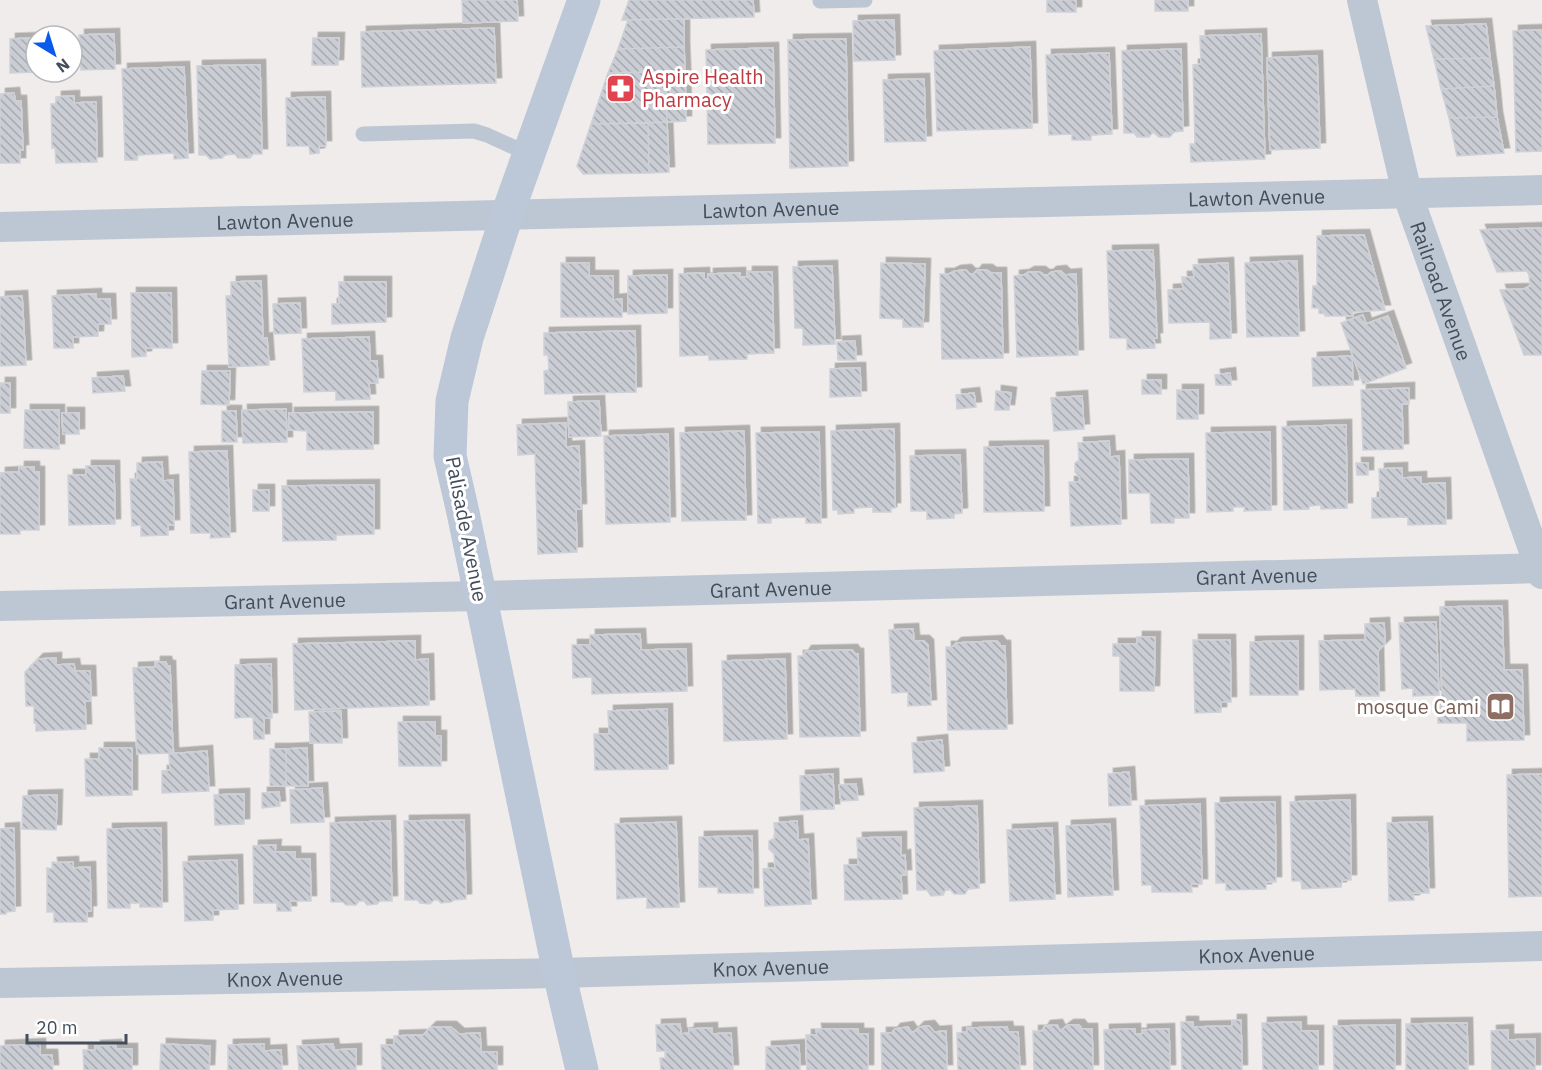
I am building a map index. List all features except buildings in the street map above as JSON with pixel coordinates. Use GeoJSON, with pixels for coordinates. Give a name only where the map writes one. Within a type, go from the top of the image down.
{"type":"FeatureCollection","features":[{"type":"Feature","properties":{"kind":"main road","name":"Palisade Avenue"},"geometry":{"type":"LineString","coordinates":[[582,1070],[559,973],[450,456],[452,401],[467,338],[507,215],[584,0]]}},
{"type":"Feature","properties":{"kind":"street","name":"Railroad Avenue"},"geometry":{"type":"LineString","coordinates":[[1362,0],[1407,193],[1541,570]]}},
{"type":"Feature","properties":{"kind":"street","name":"Lawton Avenue"},"geometry":{"type":"LineString","coordinates":[[0,227],[1542,190]]}},
{"type":"Feature","properties":{"kind":"street","name":"Grant Avenue"},"geometry":{"type":"LineString","coordinates":[[0,606],[1541,570]]}},
{"type":"Feature","properties":{"kind":"street","name":"Knox Avenue"},"geometry":{"type":"LineString","coordinates":[[0,983],[559,973],[1542,946]]}},
{"type":"Feature","properties":{"kind":"lane"},"geometry":{"type":"LineString","coordinates":[[819,0],[865,0]]}},
{"type":"Feature","properties":{"kind":"lane"},"geometry":{"type":"LineString","coordinates":[[363,134],[474,131],[530,154]]}},
{"type":"Feature","properties":{"kind":"place","name":"Aspire Health Pharmacy"},"geometry":{"type":"Point","coordinates":[621,88]}},
{"type":"Feature","properties":{"kind":"place","name":"mosque Cami"},"geometry":{"type":"Point","coordinates":[1500,706]}}]}
